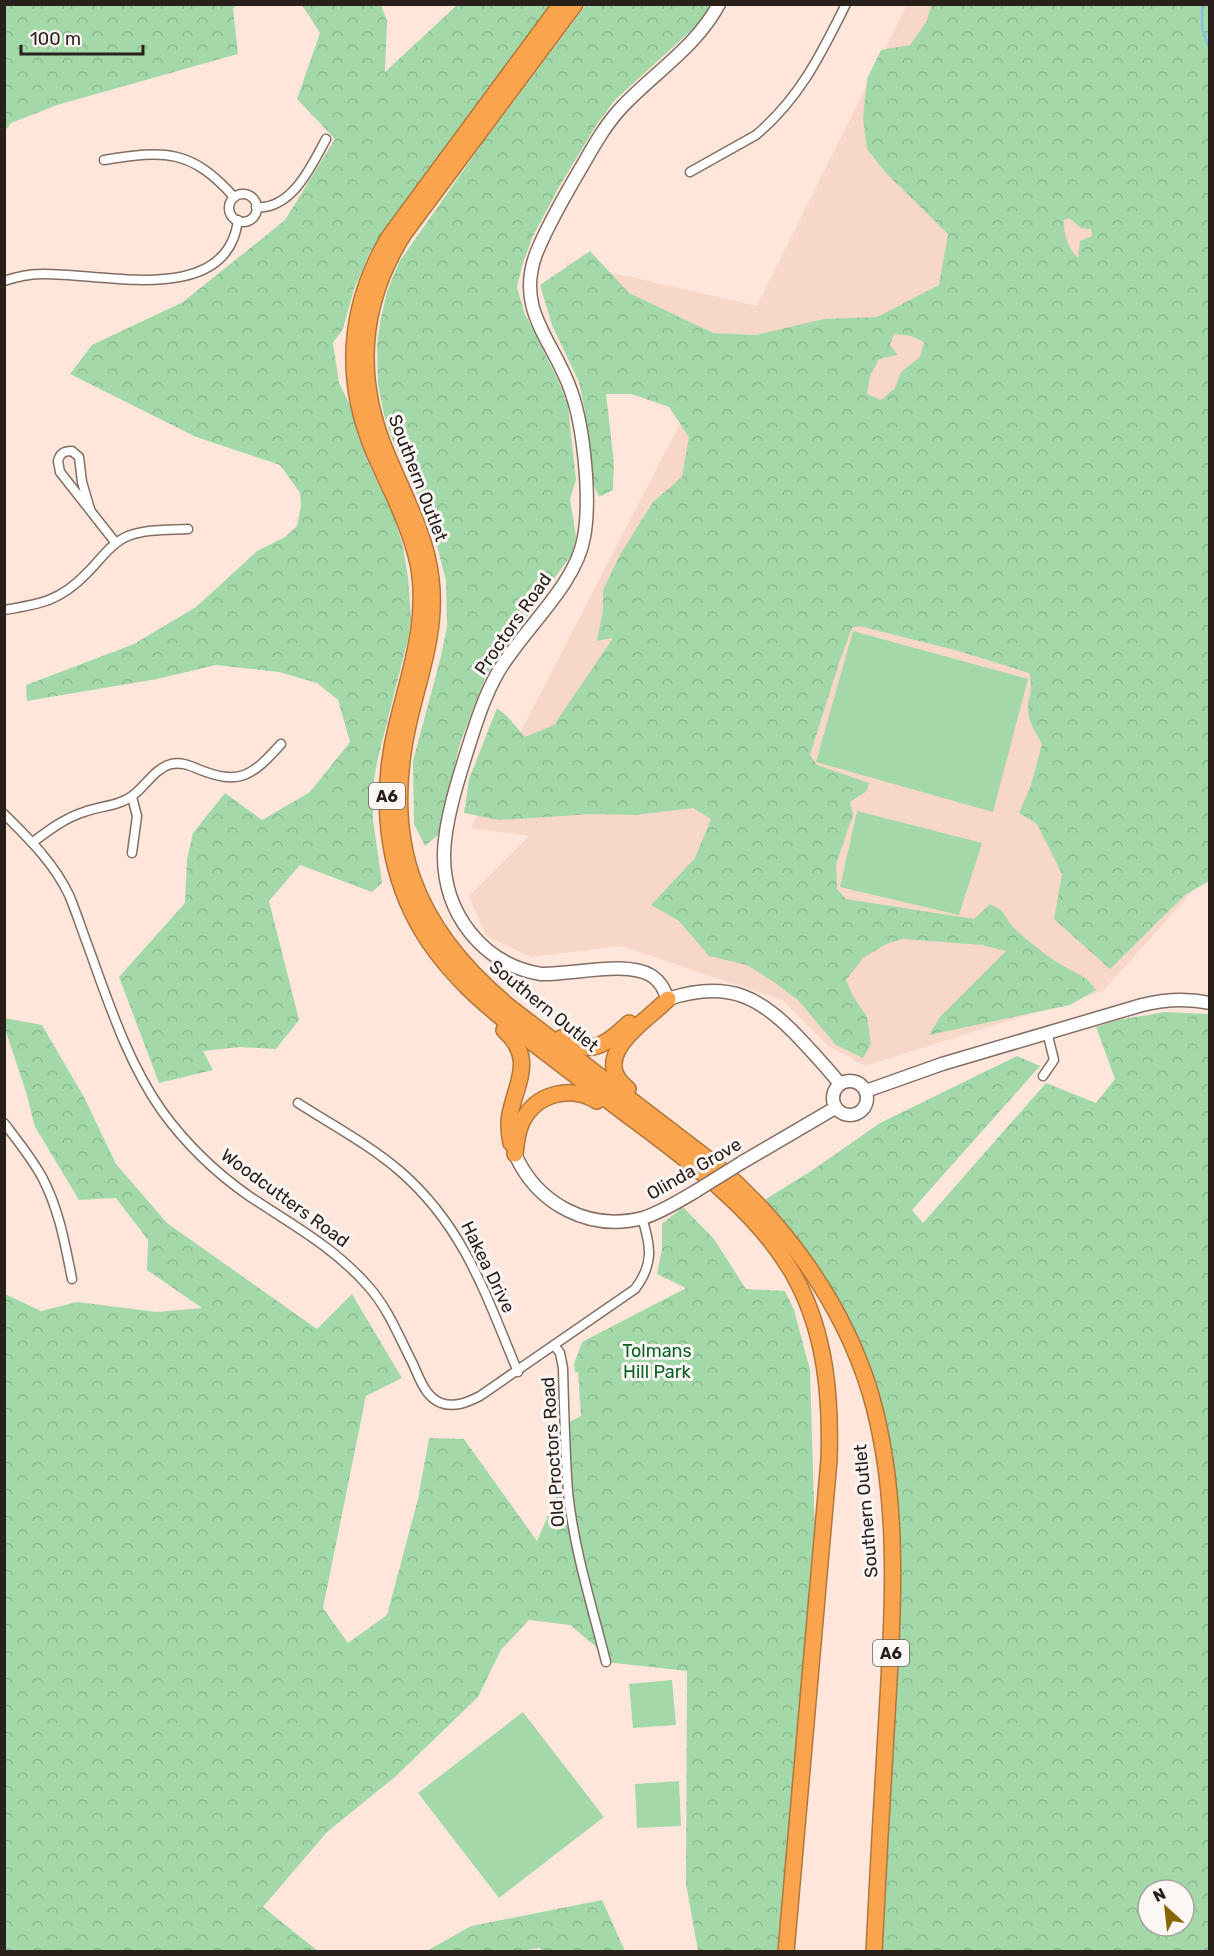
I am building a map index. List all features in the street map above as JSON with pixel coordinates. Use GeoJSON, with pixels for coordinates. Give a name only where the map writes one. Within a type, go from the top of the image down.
{"type":"FeatureCollection","features":[{"type":"Feature","properties":{"kind":"highway","name":"Southern Outlet"},"geometry":{"type":"LineString","coordinates":[[561,4],[389,237],[369,275],[360,304],[356,333],[355,378],[363,420],[412,541],[421,582],[422,613],[418,641],[397,724],[389,767],[387,805],[390,841],[399,881],[411,910],[430,945],[456,977],[516,1030],[704,1174],[745,1214],[780,1254],[803,1293],[815,1325],[824,1362],[830,1411],[826,1488],[786,1952]]}},
{"type":"Feature","properties":{"kind":"highway","name":"Southern Outlet"},"geometry":{"type":"LineString","coordinates":[[575,4],[401,238],[381,277],[368,324],[366,370],[372,411],[386,453],[417,524],[428,559],[432,587],[432,616],[428,646],[410,715],[399,772],[400,830],[406,858],[420,898],[443,937],[460,958],[491,992],[733,1180],[758,1204],[806,1263],[834,1310],[858,1359],[879,1427],[886,1472],[893,1617],[873,1952]]}},
{"type":"Feature","properties":{"kind":"highway"},"geometry":{"type":"LineString","coordinates":[[460,958],[561,1038],[573,1046],[582,1048],[605,1043],[645,1008],[668,999]]}},
{"type":"Feature","properties":{"kind":"highway"},"geometry":{"type":"LineString","coordinates":[[456,977],[472,999],[512,1037],[520,1050],[522,1070],[509,1118],[510,1142],[515,1154]]}},
{"type":"Feature","properties":{"kind":"highway"},"geometry":{"type":"LineString","coordinates":[[668,999],[639,1024],[618,1049],[613,1064],[617,1077],[626,1088],[733,1172],[756,1196],[782,1233]]}},
{"type":"Feature","properties":{"kind":"highway"},"geometry":{"type":"LineString","coordinates":[[515,1154],[516,1136],[521,1123],[536,1103],[559,1093],[587,1095],[609,1109],[692,1173],[746,1223],[773,1256],[787,1278],[799,1302],[811,1336],[822,1392],[826,1488]]}},
{"type":"Feature","properties":{"kind":"street","name":"Proctors Road"},"geometry":{"type":"LineString","coordinates":[[668,999],[658,981],[641,971],[617,969],[541,974],[517,968],[494,957],[475,938],[457,911],[447,882],[444,852],[447,828],[464,760],[493,681],[507,658],[568,576],[579,556],[584,540],[586,468],[576,409],[568,382],[540,327],[531,301],[529,278],[534,262],[558,208],[608,124],[632,97],[698,35],[719,4]]}},
{"type":"Feature","properties":{"kind":"street"},"geometry":{"type":"LineString","coordinates":[[690,172],[756,135],[794,96],[816,64],[846,4]]}},
{"type":"Feature","properties":{"kind":"street"},"geometry":{"type":"LineString","coordinates":[[256,207],[274,206],[294,189],[303,179],[326,139]]}},
{"type":"Feature","properties":{"kind":"street"},"geometry":{"type":"LineString","coordinates":[[104,160],[151,154],[180,156],[202,167],[234,197]]}},
{"type":"Feature","properties":{"kind":"street"},"geometry":{"type":"LineString","coordinates":[[246,194],[253,199],[256,207],[252,218],[244,221],[232,216],[229,208],[234,197],[246,194]]}},
{"type":"Feature","properties":{"kind":"street"},"geometry":{"type":"LineString","coordinates":[[4,281],[39,274],[120,280],[146,280],[187,275],[211,265],[223,256],[234,239],[238,220]]}},
{"type":"Feature","properties":{"kind":"street"},"geometry":{"type":"LineString","coordinates":[[90,509],[82,482],[80,457],[72,451],[65,452],[59,457],[58,468],[68,483],[116,542]]}},
{"type":"Feature","properties":{"kind":"street"},"geometry":{"type":"LineString","coordinates":[[4,610],[44,603],[58,596],[86,574],[116,542],[141,532],[188,529]]}},
{"type":"Feature","properties":{"kind":"street"},"geometry":{"type":"LineString","coordinates":[[33,842],[68,818],[132,797],[156,772],[171,764],[187,764],[223,777],[239,777],[259,768],[281,744]]}},
{"type":"Feature","properties":{"kind":"street"},"geometry":{"type":"LineString","coordinates":[[132,797],[137,816],[132,853]]}},
{"type":"Feature","properties":{"kind":"street","name":"Woodcutters Road"},"geometry":{"type":"LineString","coordinates":[[4,814],[33,842],[69,896],[118,1029],[137,1071],[163,1112],[193,1148],[234,1185],[317,1240],[356,1273],[385,1309],[425,1389],[437,1401],[451,1405],[465,1403],[480,1396],[626,1297],[643,1279],[649,1262],[649,1250],[642,1218]]}},
{"type":"Feature","properties":{"kind":"street"},"geometry":{"type":"LineString","coordinates":[[668,999],[694,991],[714,991],[738,994],[756,1001],[780,1019],[840,1084]]}},
{"type":"Feature","properties":{"kind":"street"},"geometry":{"type":"LineString","coordinates":[[866,1091],[909,1074],[1156,1001],[1181,999],[1209,1003]]}},
{"type":"Feature","properties":{"kind":"street"},"geometry":{"type":"LineString","coordinates":[[1043,1076],[1054,1060],[1047,1032]]}},
{"type":"Feature","properties":{"kind":"street"},"geometry":{"type":"LineString","coordinates":[[852,1081],[866,1091],[867,1102],[861,1112],[856,1115],[844,1115],[835,1108],[834,1092],[840,1084],[852,1081]]}},
{"type":"Feature","properties":{"kind":"street","name":"Hakea Drive"},"geometry":{"type":"LineString","coordinates":[[298,1103],[399,1170],[438,1210],[469,1258],[518,1371]]}},
{"type":"Feature","properties":{"kind":"street","name":"Olinda Grove"},"geometry":{"type":"LineString","coordinates":[[515,1154],[532,1184],[560,1207],[582,1217],[626,1221],[642,1218],[667,1208],[835,1108]]}},
{"type":"Feature","properties":{"kind":"street"},"geometry":{"type":"LineString","coordinates":[[4,1123],[35,1165],[50,1194],[60,1224],[72,1279]]}},
{"type":"Feature","properties":{"kind":"street","name":"Old Proctors Road"},"geometry":{"type":"LineString","coordinates":[[554,1345],[560,1353],[563,1368],[568,1492],[579,1558],[606,1662]]}},
{"type":"Feature","properties":{"kind":"shaded area"},"geometry":{"type":"Polygon","coordinates":[[[907,5],[1209,5],[1209,873],[1103,991],[865,1066],[828,1046],[782,1000],[621,946],[531,957],[486,936],[469,896],[529,836],[471,828],[690,404],[584,382],[566,262],[757,306],[907,5]]]}},
{"type":"Feature","properties":{"kind":"green space"},"geometry":{"type":"Polygon","coordinates":[[[5,4],[237,5],[233,8],[238,54],[57,105],[11,123],[5,131],[5,4]]]}},
{"type":"Feature","properties":{"kind":"green space"},"geometry":{"type":"Polygon","coordinates":[[[302,5],[381,5],[387,21],[385,72],[457,5],[550,5],[370,252],[354,289],[343,329],[333,343],[339,383],[352,409],[357,433],[367,460],[394,517],[403,546],[408,578],[411,618],[408,639],[377,762],[373,787],[373,820],[382,883],[372,892],[300,865],[269,901],[299,1020],[276,1049],[240,1047],[203,1051],[213,1070],[159,1083],[119,977],[185,903],[187,859],[193,833],[225,793],[262,820],[310,792],[350,742],[338,700],[317,683],[279,672],[216,665],[157,679],[27,701],[26,685],[134,644],[196,607],[257,551],[285,537],[297,526],[301,506],[300,493],[280,465],[196,437],[70,374],[92,345],[183,302],[285,220],[335,139],[297,99],[320,33],[302,5]]]}},
{"type":"Feature","properties":{"kind":"green space"},"geometry":{"type":"Polygon","coordinates":[[[586,5],[711,5],[695,27],[615,100],[597,124],[559,187],[532,238],[522,266],[517,287],[524,312],[558,380],[568,406],[576,480],[570,499],[576,537],[572,554],[485,678],[460,743],[438,835],[425,846],[414,824],[413,761],[447,627],[446,581],[433,530],[384,415],[378,384],[377,343],[381,318],[387,292],[399,262],[482,144],[586,5]]]}},
{"type":"Feature","properties":{"kind":"green space"},"geometry":{"type":"Polygon","coordinates":[[[931,5],[1209,5],[1209,881],[1185,895],[1110,969],[1054,919],[1062,874],[1037,824],[1019,813],[1031,785],[1042,744],[1029,717],[1031,679],[1029,673],[955,650],[859,626],[852,628],[810,755],[817,765],[869,783],[867,791],[850,802],[853,815],[836,864],[837,889],[846,899],[974,919],[990,904],[1001,910],[1012,926],[1026,939],[1053,960],[1087,979],[1096,990],[1070,1005],[929,1035],[940,1017],[1006,951],[982,945],[903,939],[886,944],[863,958],[846,980],[853,996],[867,1017],[871,1044],[863,1058],[836,1045],[798,1000],[774,982],[747,965],[709,956],[679,921],[651,905],[695,858],[711,819],[693,808],[635,815],[592,814],[499,820],[464,813],[469,779],[497,708],[525,737],[554,725],[613,638],[597,641],[603,611],[603,590],[621,553],[653,502],[682,477],[689,437],[669,407],[631,394],[606,394],[614,463],[613,490],[599,497],[594,486],[579,382],[552,325],[540,285],[590,251],[629,293],[713,333],[756,335],[824,319],[877,317],[939,285],[948,234],[886,173],[867,149],[863,118],[867,79],[881,50],[910,45],[927,21],[931,5]],[[1069,218],[1064,220],[1065,235],[1071,250],[1078,258],[1080,241],[1092,236],[1091,229],[1081,228],[1069,218]],[[894,334],[890,345],[898,355],[879,359],[870,376],[867,394],[881,400],[895,388],[901,372],[920,357],[924,342],[911,336],[894,334]]]}},
{"type":"Feature","properties":{"kind":"green space"},"geometry":{"type":"Polygon","coordinates":[[[853,631],[1028,679],[993,812],[816,762],[853,631]]]}},
{"type":"Feature","properties":{"kind":"green space"},"geometry":{"type":"Polygon","coordinates":[[[857,811],[982,843],[959,915],[840,887],[857,811]]]}},
{"type":"Feature","properties":{"kind":"green space"},"geometry":{"type":"Polygon","coordinates":[[[1165,1012],[1209,1014],[1209,1951],[874,1951],[893,1617],[879,1427],[834,1310],[758,1204],[814,1169],[880,1123],[1017,1056],[1040,1066],[912,1210],[923,1223],[1046,1083],[1096,1103],[1115,1079],[1096,1027],[1118,1020],[1165,1012]]]}},
{"type":"Feature","properties":{"kind":"green space"},"geometry":{"type":"Polygon","coordinates":[[[4,1018],[42,1025],[84,1097],[116,1164],[167,1223],[317,1329],[352,1294],[402,1378],[366,1396],[323,1608],[348,1643],[387,1615],[418,1499],[429,1438],[464,1439],[537,1541],[560,1488],[600,1650],[570,1625],[529,1620],[501,1650],[478,1697],[395,1777],[327,1832],[263,1907],[318,1951],[5,1951],[5,1294],[41,1311],[77,1302],[157,1312],[202,1308],[147,1270],[148,1240],[116,1198],[79,1200],[35,1127],[5,1029],[4,1018]]]}},
{"type":"Feature","properties":{"kind":"green space","name":"Tolmans Hill Park"},"geometry":{"type":"Polygon","coordinates":[[[683,1207],[714,1239],[746,1289],[785,1291],[794,1310],[810,1370],[817,1604],[786,1951],[698,1951],[686,1884],[687,1671],[606,1662],[579,1558],[568,1478],[569,1422],[581,1416],[578,1372],[575,1373],[574,1364],[582,1342],[686,1288],[657,1274],[662,1249],[662,1224],[683,1207]]]}},
{"type":"Feature","properties":{"kind":"green space"},"geometry":{"type":"Polygon","coordinates":[[[672,1680],[676,1725],[633,1728],[629,1684],[672,1680]]]}},
{"type":"Feature","properties":{"kind":"green space"},"geometry":{"type":"Polygon","coordinates":[[[523,1712],[604,1817],[499,1898],[418,1793],[523,1712]]]}},
{"type":"Feature","properties":{"kind":"green space"},"geometry":{"type":"Polygon","coordinates":[[[679,1781],[681,1826],[637,1828],[635,1784],[679,1781]]]}},
{"type":"Feature","properties":{"kind":"green space"},"geometry":{"type":"Polygon","coordinates":[[[602,1900],[625,1951],[544,1952],[539,1948],[513,1952],[427,1951],[471,1926],[602,1900]]]}},
{"type":"Feature","properties":{"kind":"waterway"},"geometry":{"type":"LineString","coordinates":[[1202,4],[1202,28],[1210,51]]}}]}
